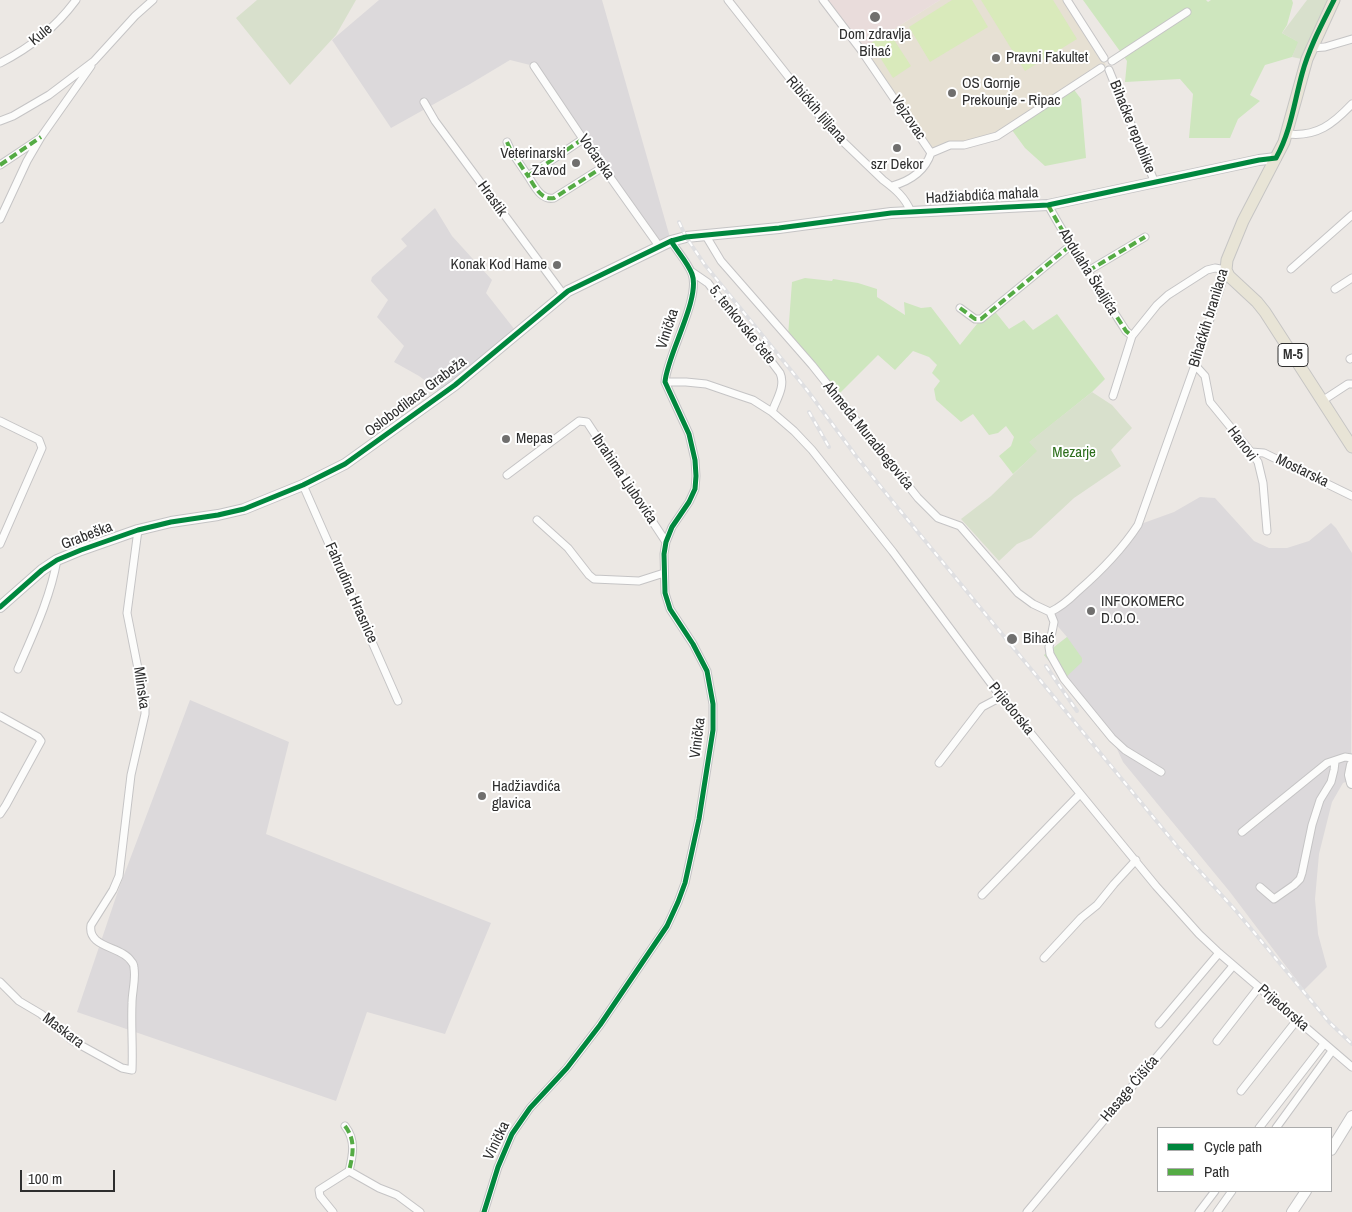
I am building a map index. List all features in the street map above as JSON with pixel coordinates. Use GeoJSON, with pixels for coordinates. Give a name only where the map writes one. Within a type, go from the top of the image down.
{"type":"FeatureCollection","features":[{"type":"Feature","properties":{"kind":"main road","name":"Bihaćkih branilaca"},"geometry":{"type":"LineString","coordinates":[[1226,270],[1227,260],[1243,221],[1288,134],[1302,73],[1311,48],[1334,0]]}},
{"type":"Feature","properties":{"kind":"main road","name":"M-5"},"geometry":{"type":"LineString","coordinates":[[1226,270],[1234,282],[1257,302],[1265,312],[1352,447]]}},
{"type":"Feature","properties":{"kind":"street","name":"Kule"},"geometry":{"type":"LineString","coordinates":[[0,63],[34,42],[53,26],[76,0]]}},
{"type":"Feature","properties":{"kind":"street"},"geometry":{"type":"LineString","coordinates":[[0,219],[23,169],[41,137],[94,61],[135,16],[154,0]]}},
{"type":"Feature","properties":{"kind":"street","name":"Ribićkih ljiljana"},"geometry":{"type":"LineString","coordinates":[[728,0],[791,82],[832,131],[883,180],[892,186],[907,202],[911,212]]}},
{"type":"Feature","properties":{"kind":"street","name":"Vejzovac"},"geometry":{"type":"LineString","coordinates":[[823,0],[861,50],[931,154],[950,145],[964,146],[997,136],[1101,68]]}},
{"type":"Feature","properties":{"kind":"street"},"geometry":{"type":"LineString","coordinates":[[1067,0],[1104,58],[1112,61]]}},
{"type":"Feature","properties":{"kind":"street"},"geometry":{"type":"LineString","coordinates":[[1112,61],[1187,12]]}},
{"type":"Feature","properties":{"kind":"street"},"geometry":{"type":"LineString","coordinates":[[1311,48],[1325,47],[1352,39]]}},
{"type":"Feature","properties":{"kind":"street"},"geometry":{"type":"LineString","coordinates":[[1104,58],[1100,63],[1101,68],[1106,71],[1112,67],[1112,61]]}},
{"type":"Feature","properties":{"kind":"street"},"geometry":{"type":"LineString","coordinates":[[0,121],[13,116],[49,95],[94,61]]}},
{"type":"Feature","properties":{"kind":"street","name":"Voćarska"},"geometry":{"type":"LineString","coordinates":[[534,66],[603,168],[659,246]]}},
{"type":"Feature","properties":{"kind":"street","name":"Bihaćke republike"},"geometry":{"type":"LineString","coordinates":[[1109,70],[1155,183]]}},
{"type":"Feature","properties":{"kind":"street","name":"Hrastik"},"geometry":{"type":"LineString","coordinates":[[424,102],[435,121],[563,294]]}},
{"type":"Feature","properties":{"kind":"street"},"geometry":{"type":"LineString","coordinates":[[1288,134],[1308,134],[1320,130],[1330,124],[1352,104]]}},
{"type":"Feature","properties":{"kind":"street"},"geometry":{"type":"LineString","coordinates":[[0,165],[41,137]]}},
{"type":"Feature","properties":{"kind":"street"},"geometry":{"type":"LineString","coordinates":[[528,176],[583,139]]}},
{"type":"Feature","properties":{"kind":"street"},"geometry":{"type":"LineString","coordinates":[[507,142],[540,194],[549,199],[554,198],[603,168]]}},
{"type":"Feature","properties":{"kind":"street"},"geometry":{"type":"LineString","coordinates":[[892,186],[918,174],[929,160],[931,154]]}},
{"type":"Feature","properties":{"kind":"street","name":"Hadžiabdića mahala"},"geometry":{"type":"LineString","coordinates":[[686,237],[911,212],[1048,205],[1276,158]]}},
{"type":"Feature","properties":{"kind":"street","name":"Abdulaha Škaljića"},"geometry":{"type":"LineString","coordinates":[[1048,205],[1070,246],[1126,331],[1132,336]]}},
{"type":"Feature","properties":{"kind":"street"},"geometry":{"type":"LineString","coordinates":[[1291,269],[1352,214]]}},
{"type":"Feature","properties":{"kind":"street","name":"Ahmeda Muradbegovića"},"geometry":{"type":"LineString","coordinates":[[706,236],[721,261],[800,351],[918,498],[938,518],[960,526],[1018,593],[1033,604],[1050,612]]}},
{"type":"Feature","properties":{"kind":"street","name":"Oslobodilaca Grabeža"},"geometry":{"type":"LineString","coordinates":[[138,530],[244,509],[303,485],[346,464],[414,416],[505,344],[563,294],[659,246],[686,237]]}},
{"type":"Feature","properties":{"kind":"street"},"geometry":{"type":"LineString","coordinates":[[1088,271],[1145,237]]}},
{"type":"Feature","properties":{"kind":"street"},"geometry":{"type":"LineString","coordinates":[[671,241],[692,272]]}},
{"type":"Feature","properties":{"kind":"street"},"geometry":{"type":"LineString","coordinates":[[960,308],[975,319],[981,319],[1070,246]]}},
{"type":"Feature","properties":{"kind":"street"},"geometry":{"type":"LineString","coordinates":[[1114,396],[1132,336],[1156,305],[1207,270],[1214,268],[1226,270]]}},
{"type":"Feature","properties":{"kind":"street","name":"Bihaćkih branilaca"},"geometry":{"type":"LineString","coordinates":[[1050,612],[1073,596],[1108,564],[1126,544],[1138,525],[1195,366],[1226,270]]}},
{"type":"Feature","properties":{"kind":"street","name":"Vinička"},"geometry":{"type":"LineString","coordinates":[[484,1212],[498,1167],[512,1134],[530,1108],[567,1068],[600,1025],[666,926],[685,883],[699,819],[713,730],[713,704],[710,680],[704,662],[667,602],[664,573],[666,542],[672,527],[689,502],[695,489],[695,460],[688,434],[665,382],[692,297],[694,280],[692,272]]}},
{"type":"Feature","properties":{"kind":"street","name":"5. tenkovske čete"},"geometry":{"type":"LineString","coordinates":[[692,272],[708,283],[780,373],[782,386],[772,412]]}},
{"type":"Feature","properties":{"kind":"street"},"geometry":{"type":"LineString","coordinates":[[1336,289],[1352,278]]}},
{"type":"Feature","properties":{"kind":"street","name":"Hanovi"},"geometry":{"type":"LineString","coordinates":[[1195,366],[1205,376],[1210,402],[1252,452],[1258,462],[1263,483],[1267,531]]}},
{"type":"Feature","properties":{"kind":"street","name":"Prijedorska"},"geometry":{"type":"LineString","coordinates":[[665,382],[706,384],[753,400],[772,412],[794,431],[894,552],[1001,697],[1179,912],[1233,966],[1352,1067]]}},
{"type":"Feature","properties":{"kind":"street"},"geometry":{"type":"LineString","coordinates":[[1322,401],[1348,384],[1352,384]]}},
{"type":"Feature","properties":{"kind":"street"},"geometry":{"type":"LineString","coordinates":[[0,421],[39,440],[42,448],[0,544]]}},
{"type":"Feature","properties":{"kind":"street","name":"Ibrahima Ljubovića"},"geometry":{"type":"LineString","coordinates":[[507,475],[579,422],[584,421],[612,459],[666,542]]}},
{"type":"Feature","properties":{"kind":"street","name":"Mostarska"},"geometry":{"type":"LineString","coordinates":[[1252,452],[1264,453],[1352,496]]}},
{"type":"Feature","properties":{"kind":"street","name":"Fahrudina Hrasnice"},"geometry":{"type":"LineString","coordinates":[[303,485],[398,702]]}},
{"type":"Feature","properties":{"kind":"street"},"geometry":{"type":"LineString","coordinates":[[537,520],[568,548],[594,579],[639,581],[664,573]]}},
{"type":"Feature","properties":{"kind":"street","name":"Grabeška"},"geometry":{"type":"LineString","coordinates":[[0,607],[42,570],[57,560],[138,530]]}},
{"type":"Feature","properties":{"kind":"street","name":"Mlinska"},"geometry":{"type":"LineString","coordinates":[[132,1070],[134,968],[131,960],[107,947],[93,937],[90,931],[91,925],[113,890],[119,876],[132,775],[145,714],[127,613],[138,530]]}},
{"type":"Feature","properties":{"kind":"street"},"geometry":{"type":"LineString","coordinates":[[18,669],[44,608],[57,560]]}},
{"type":"Feature","properties":{"kind":"street"},"geometry":{"type":"LineString","coordinates":[[1050,612],[1054,622],[1049,647],[1050,654],[1064,679],[1107,732],[1125,750],[1161,772]]}},
{"type":"Feature","properties":{"kind":"street"},"geometry":{"type":"LineString","coordinates":[[939,763],[982,707],[1001,697]]}},
{"type":"Feature","properties":{"kind":"street"},"geometry":{"type":"LineString","coordinates":[[0,716],[38,737],[41,741],[0,814]]}},
{"type":"Feature","properties":{"kind":"street"},"geometry":{"type":"LineString","coordinates":[[1242,832],[1327,764],[1344,757],[1352,758]]}},
{"type":"Feature","properties":{"kind":"street"},"geometry":{"type":"LineString","coordinates":[[1260,887],[1274,899],[1300,879],[1312,825],[1321,796],[1331,782],[1335,762]]}},
{"type":"Feature","properties":{"kind":"street"},"geometry":{"type":"LineString","coordinates":[[1352,765],[1350,774],[1352,783]]}},
{"type":"Feature","properties":{"kind":"street"},"geometry":{"type":"LineString","coordinates":[[982,895],[1080,794]]}},
{"type":"Feature","properties":{"kind":"street"},"geometry":{"type":"LineString","coordinates":[[1044,958],[1081,918],[1097,905],[1136,860]]}},
{"type":"Feature","properties":{"kind":"street"},"geometry":{"type":"LineString","coordinates":[[1159,1024],[1219,953]]}},
{"type":"Feature","properties":{"kind":"street","name":"Hasage Ćišića"},"geometry":{"type":"LineString","coordinates":[[1027,1212],[1233,966]]}},
{"type":"Feature","properties":{"kind":"street","name":"Maskara"},"geometry":{"type":"LineString","coordinates":[[0,982],[19,1001],[41,1014],[73,1041],[122,1068],[132,1070]]}},
{"type":"Feature","properties":{"kind":"street"},"geometry":{"type":"LineString","coordinates":[[1216,1041],[1259,987]]}},
{"type":"Feature","properties":{"kind":"street"},"geometry":{"type":"LineString","coordinates":[[1241,1091],[1297,1020]]}},
{"type":"Feature","properties":{"kind":"street"},"geometry":{"type":"LineString","coordinates":[[1260,1127],[1324,1044]]}},
{"type":"Feature","properties":{"kind":"street"},"geometry":{"type":"LineString","coordinates":[[1277,1127],[1332,1051]]}},
{"type":"Feature","properties":{"kind":"street"},"geometry":{"type":"LineString","coordinates":[[1332,1148],[1352,1116]]}},
{"type":"Feature","properties":{"kind":"street"},"geometry":{"type":"LineString","coordinates":[[333,1212],[320,1196],[319,1190],[349,1171],[353,1147],[352,1138],[345,1126]]}},
{"type":"Feature","properties":{"kind":"street"},"geometry":{"type":"LineString","coordinates":[[349,1171],[379,1188],[397,1195],[420,1212]]}},
{"type":"Feature","properties":{"kind":"street"},"geometry":{"type":"LineString","coordinates":[[1200,1212],[1214,1192]]}},
{"type":"Feature","properties":{"kind":"street"},"geometry":{"type":"LineString","coordinates":[[1217,1212],[1231,1192]]}},
{"type":"Feature","properties":{"kind":"street"},"geometry":{"type":"LineString","coordinates":[[1292,1212],[1305,1192]]}},
{"type":"Feature","properties":{"kind":"shaded area"},"geometry":{"type":"Polygon","coordinates":[[[379,0],[602,0],[671,241],[659,246],[534,66],[510,60],[391,128],[332,40],[379,0]]]}},
{"type":"Feature","properties":{"kind":"shaded area","name":"Dom zdravlja Bihać"},"geometry":{"type":"Polygon","coordinates":[[[823,0],[940,0],[861,50],[823,0]]]}},
{"type":"Feature","properties":{"kind":"shaded area"},"geometry":{"type":"Polygon","coordinates":[[[940,0],[1067,0],[1106,65],[997,136],[931,153],[861,50],[940,0]]]}},
{"type":"Feature","properties":{"kind":"shaded area"},"geometry":{"type":"Polygon","coordinates":[[[435,208],[452,236],[492,280],[486,293],[515,330],[439,391],[419,376],[394,362],[404,346],[377,317],[388,300],[371,281],[372,277],[407,246],[401,239],[435,208]]]}},
{"type":"Feature","properties":{"kind":"shaded area"},"geometry":{"type":"Polygon","coordinates":[[[1200,497],[1215,498],[1254,541],[1269,548],[1287,548],[1309,541],[1331,523],[1352,553],[1351,780],[1343,783],[1332,802],[1319,854],[1315,899],[1318,934],[1327,967],[1304,990],[1230,892],[1123,762],[1112,738],[1044,655],[1067,637],[1054,622],[1050,612],[1095,577],[1138,525],[1174,512],[1200,497]]]}},
{"type":"Feature","properties":{"kind":"shaded area"},"geometry":{"type":"Polygon","coordinates":[[[190,700],[289,742],[266,834],[491,923],[445,1034],[367,1012],[336,1101],[77,1012],[118,891],[190,700]]]}},
{"type":"Feature","properties":{"kind":"green space"},"geometry":{"type":"Polygon","coordinates":[[[257,0],[356,0],[336,35],[290,85],[236,18],[257,0]]]}},
{"type":"Feature","properties":{"kind":"green space"},"geometry":{"type":"Polygon","coordinates":[[[952,0],[972,0],[988,27],[930,62],[909,27],[952,0]]]}},
{"type":"Feature","properties":{"kind":"green space"},"geometry":{"type":"Polygon","coordinates":[[[981,0],[1053,0],[1077,39],[1025,71],[981,0]]]}},
{"type":"Feature","properties":{"kind":"green space"},"geometry":{"type":"Polygon","coordinates":[[[1083,0],[1206,0],[1208,2],[1211,0],[1292,0],[1293,3],[1287,25],[1282,33],[1299,42],[1292,57],[1265,65],[1250,95],[1260,101],[1238,119],[1230,138],[1189,138],[1193,94],[1180,79],[1125,82],[1127,61],[1083,0]]]}},
{"type":"Feature","properties":{"kind":"green space"},"geometry":{"type":"Polygon","coordinates":[[[1307,0],[1327,0],[1302,59],[1292,57],[1298,42],[1282,33],[1307,0]]]}},
{"type":"Feature","properties":{"kind":"green space"},"geometry":{"type":"Polygon","coordinates":[[[889,32],[911,66],[893,78],[871,43],[889,32]]]}},
{"type":"Feature","properties":{"kind":"green space"},"geometry":{"type":"Polygon","coordinates":[[[1072,87],[1081,99],[1086,158],[1045,166],[1025,148],[1009,126],[1072,87]]]}},
{"type":"Feature","properties":{"kind":"green space"},"geometry":{"type":"Polygon","coordinates":[[[805,278],[832,281],[833,279],[858,283],[877,289],[877,297],[905,315],[904,302],[921,308],[931,307],[960,345],[981,319],[993,309],[1009,329],[1024,320],[1033,330],[1057,314],[1105,379],[1092,392],[1030,442],[1038,451],[1013,474],[999,456],[1011,446],[1014,437],[1006,426],[998,433],[989,435],[973,414],[961,422],[936,400],[934,389],[940,381],[932,373],[937,365],[929,357],[913,351],[895,370],[878,355],[837,396],[788,336],[792,282],[805,278]]]}},
{"type":"Feature","properties":{"kind":"green space","name":"Mezarje"},"geometry":{"type":"Polygon","coordinates":[[[1092,392],[1112,405],[1132,428],[1111,450],[1121,466],[1074,498],[1031,538],[1017,544],[999,561],[961,519],[991,496],[1037,451],[1029,442],[1092,392]]]}},
{"type":"Feature","properties":{"kind":"green space"},"geometry":{"type":"Polygon","coordinates":[[[1067,637],[1082,658],[1082,662],[1064,679],[1044,655],[1067,637]]]}},
{"type":"Feature","properties":{"kind":"railway"},"geometry":{"type":"LineString","coordinates":[[679,222],[686,237],[705,265],[807,390],[893,502],[1177,846],[1237,912],[1329,1022],[1352,1044]]}},
{"type":"Feature","properties":{"kind":"railway"},"geometry":{"type":"LineString","coordinates":[[809,412],[829,447]]}},
{"type":"Feature","properties":{"kind":"railway"},"geometry":{"type":"LineString","coordinates":[[1046,666],[1077,711]]}},
{"type":"Feature","properties":{"kind":"marked path"},"geometry":{"type":"LineString","coordinates":[[0,165],[41,137]]}},
{"type":"Feature","properties":{"kind":"marked path"},"geometry":{"type":"LineString","coordinates":[[583,139],[528,176],[535,188],[545,197],[554,198],[603,167]]}},
{"type":"Feature","properties":{"kind":"marked path"},"geometry":{"type":"LineString","coordinates":[[507,142],[528,176]]}},
{"type":"Feature","properties":{"kind":"marked path"},"geometry":{"type":"LineString","coordinates":[[1048,205],[1126,331],[1132,336]]}},
{"type":"Feature","properties":{"kind":"marked path"},"geometry":{"type":"LineString","coordinates":[[1088,271],[1145,237]]}},
{"type":"Feature","properties":{"kind":"marked path"},"geometry":{"type":"LineString","coordinates":[[960,308],[975,319],[981,319],[1070,246]]}},
{"type":"Feature","properties":{"kind":"marked path"},"geometry":{"type":"LineString","coordinates":[[345,1126],[352,1142],[349,1171]]}},
{"type":"Feature","properties":{"kind":"cycle path"},"geometry":{"type":"LineString","coordinates":[[0,607],[42,570],[57,560],[81,550],[138,530],[244,509],[303,485],[345,464],[455,385],[568,291],[671,241],[686,237],[779,228],[891,213],[1048,205],[1276,158],[1289,127],[1308,55],[1334,0]]}},
{"type":"Feature","properties":{"kind":"cycle path"},"geometry":{"type":"LineString","coordinates":[[484,1212],[498,1167],[512,1134],[530,1108],[567,1068],[600,1025],[667,926],[685,883],[699,819],[713,730],[713,704],[707,671],[693,644],[670,609],[665,593],[664,554],[666,542],[672,527],[689,502],[695,489],[696,476],[695,460],[689,434],[665,382],[671,357],[688,312],[694,284],[690,270],[671,241]]}},
{"type":"Feature","properties":{"kind":"place","name":"Dom zdravlja Bihać"},"geometry":{"type":"Point","coordinates":[875,17]}},
{"type":"Feature","properties":{"kind":"place","name":"Pravni Fakultet"},"geometry":{"type":"Point","coordinates":[996,58]}},
{"type":"Feature","properties":{"kind":"place","name":"OS Gornje Prekounje - Ripac"},"geometry":{"type":"Point","coordinates":[952,93]}},
{"type":"Feature","properties":{"kind":"place","name":"szr Dekor"},"geometry":{"type":"Point","coordinates":[897,148]}},
{"type":"Feature","properties":{"kind":"place","name":"Veterinarski Zavod"},"geometry":{"type":"Point","coordinates":[576,163]}},
{"type":"Feature","properties":{"kind":"place","name":"Konak Kod Hame"},"geometry":{"type":"Point","coordinates":[557,265]}},
{"type":"Feature","properties":{"kind":"place","name":"Mepas"},"geometry":{"type":"Point","coordinates":[506,439]}},
{"type":"Feature","properties":{"kind":"place","name":"INFOKOMERC D.O.O."},"geometry":{"type":"Point","coordinates":[1091,611]}},
{"type":"Feature","properties":{"kind":"place","name":"Bihać"},"geometry":{"type":"Point","coordinates":[1012,639]}},
{"type":"Feature","properties":{"kind":"place","name":"Hadžiavdića glavica"},"geometry":{"type":"Point","coordinates":[482,796]}}]}
